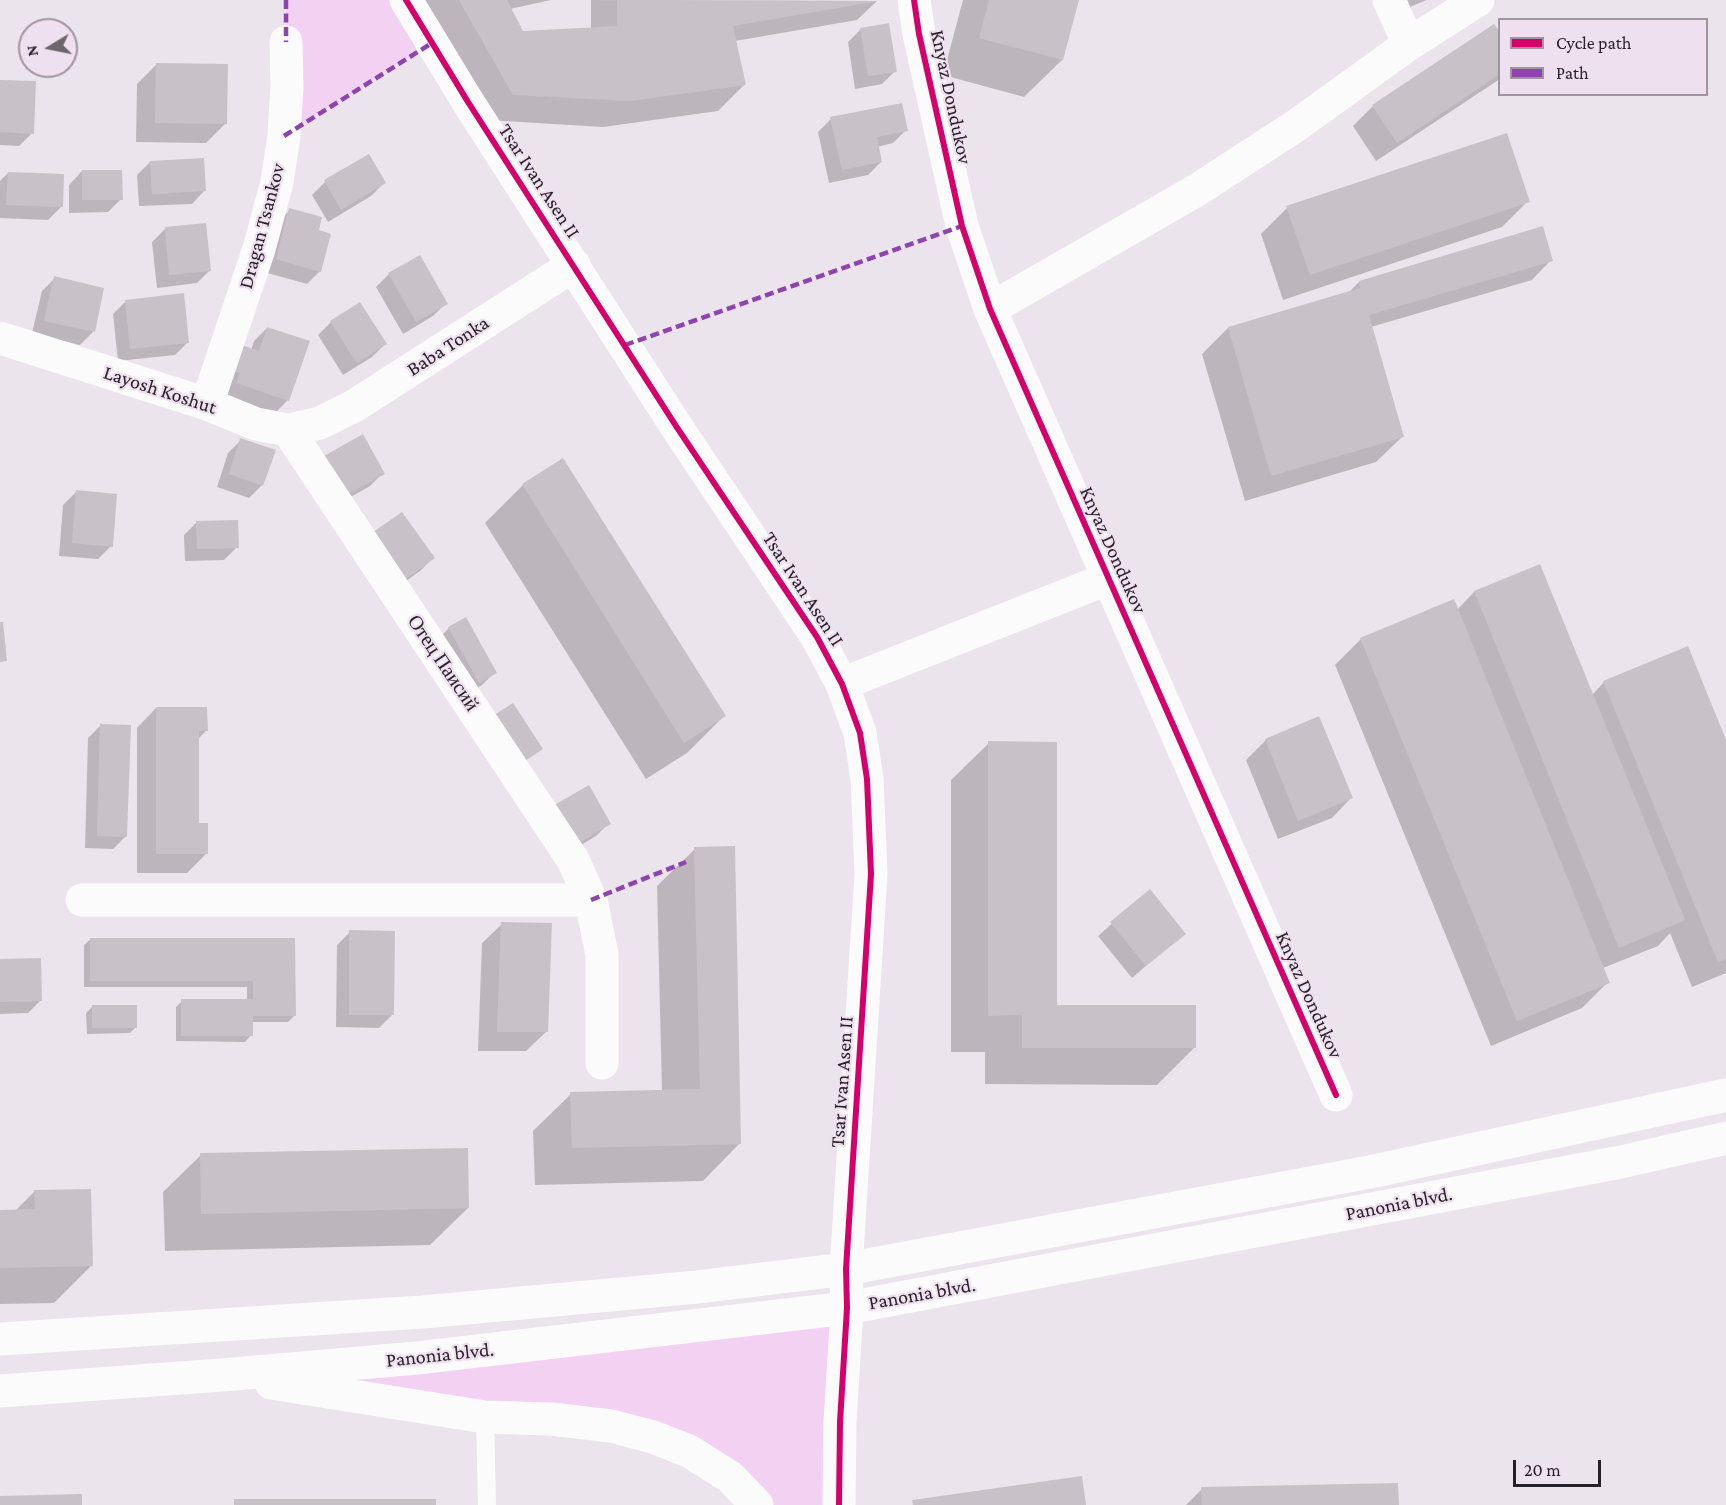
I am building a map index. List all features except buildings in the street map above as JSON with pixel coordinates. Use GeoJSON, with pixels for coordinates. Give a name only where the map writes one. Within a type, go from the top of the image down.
{"type":"FeatureCollection","features":[{"type":"Feature","properties":{"kind":"street","name":"Tsar Ivan Asen II"},"geometry":{"type":"LineString","coordinates":[[406,0],[468,102],[676,426],[817,638],[842,684],[860,733],[867,779],[871,874],[846,1269],[847,1308],[840,1422],[839,1505]]}},
{"type":"Feature","properties":{"kind":"street","name":"Knyaz Dondukov"},"geometry":{"type":"LineString","coordinates":[[914,0],[919,34],[962,226],[990,309],[1336,1095]]}},
{"type":"Feature","properties":{"kind":"street"},"geometry":{"type":"LineString","coordinates":[[1389,0],[1409,44]]}},
{"type":"Feature","properties":{"kind":"street"},"geometry":{"type":"LineString","coordinates":[[990,309],[1197,190],[1297,125],[1409,44],[1478,0]]}},
{"type":"Feature","properties":{"kind":"street","name":"Dragan Tsankov"},"geometry":{"type":"LineString","coordinates":[[207,404],[259,249],[277,182],[284,136],[287,87],[286,42]]}},
{"type":"Feature","properties":{"kind":"street","name":"Baba Tonka"},"geometry":{"type":"LineString","coordinates":[[320,423],[354,406],[574,265]]}},
{"type":"Feature","properties":{"kind":"street","name":"Layosh Koshut"},"geometry":{"type":"LineString","coordinates":[[0,338],[207,404],[256,424],[288,430],[320,423]]}},
{"type":"Feature","properties":{"kind":"street","name":"Отец Паисий"},"geometry":{"type":"LineString","coordinates":[[288,430],[573,860],[591,900],[602,955],[602,1063]]}},
{"type":"Feature","properties":{"kind":"street"},"geometry":{"type":"LineString","coordinates":[[842,684],[1107,579]]}},
{"type":"Feature","properties":{"kind":"street"},"geometry":{"type":"LineString","coordinates":[[82,900],[591,900]]}},
{"type":"Feature","properties":{"kind":"street","name":"Panonia blvd."},"geometry":{"type":"LineString","coordinates":[[0,1339],[433,1311],[697,1287],[846,1269],[1370,1172],[1726,1095]]}},
{"type":"Feature","properties":{"kind":"street","name":"Panonia blvd."},"geometry":{"type":"LineString","coordinates":[[0,1391],[417,1358],[847,1308],[1621,1162],[1726,1138]]}},
{"type":"Feature","properties":{"kind":"street"},"geometry":{"type":"LineString","coordinates":[[222,1375],[485,1417],[551,1419],[611,1426],[653,1437],[689,1451],[730,1477],[757,1505]]}},
{"type":"Feature","properties":{"kind":"lane"},"geometry":{"type":"LineString","coordinates":[[485,1417],[487,1505]]}},
{"type":"Feature","properties":{"kind":"shaded area"},"geometry":{"type":"Polygon","coordinates":[[[286,0],[406,0],[432,43],[284,136],[287,87],[286,0]]]}},
{"type":"Feature","properties":{"kind":"shaded area"},"geometry":{"type":"Polygon","coordinates":[[[847,1308],[839,1505],[757,1505],[689,1451],[222,1375],[847,1308]]]}},
{"type":"Feature","properties":{"kind":"marked path"},"geometry":{"type":"LineString","coordinates":[[286,0],[286,42]]}},
{"type":"Feature","properties":{"kind":"marked path"},"geometry":{"type":"LineString","coordinates":[[284,136],[432,43]]}},
{"type":"Feature","properties":{"kind":"marked path"},"geometry":{"type":"LineString","coordinates":[[625,345],[962,226]]}},
{"type":"Feature","properties":{"kind":"marked path"},"geometry":{"type":"LineString","coordinates":[[591,900],[686,862]]}},
{"type":"Feature","properties":{"kind":"cycle path"},"geometry":{"type":"LineString","coordinates":[[406,0],[468,102],[676,426],[817,637],[842,684],[860,733],[867,779],[871,874],[846,1269],[847,1308],[840,1422],[839,1505]]}},
{"type":"Feature","properties":{"kind":"cycle path"},"geometry":{"type":"LineString","coordinates":[[914,0],[919,34],[962,226],[990,309],[1336,1095]]}}]}
